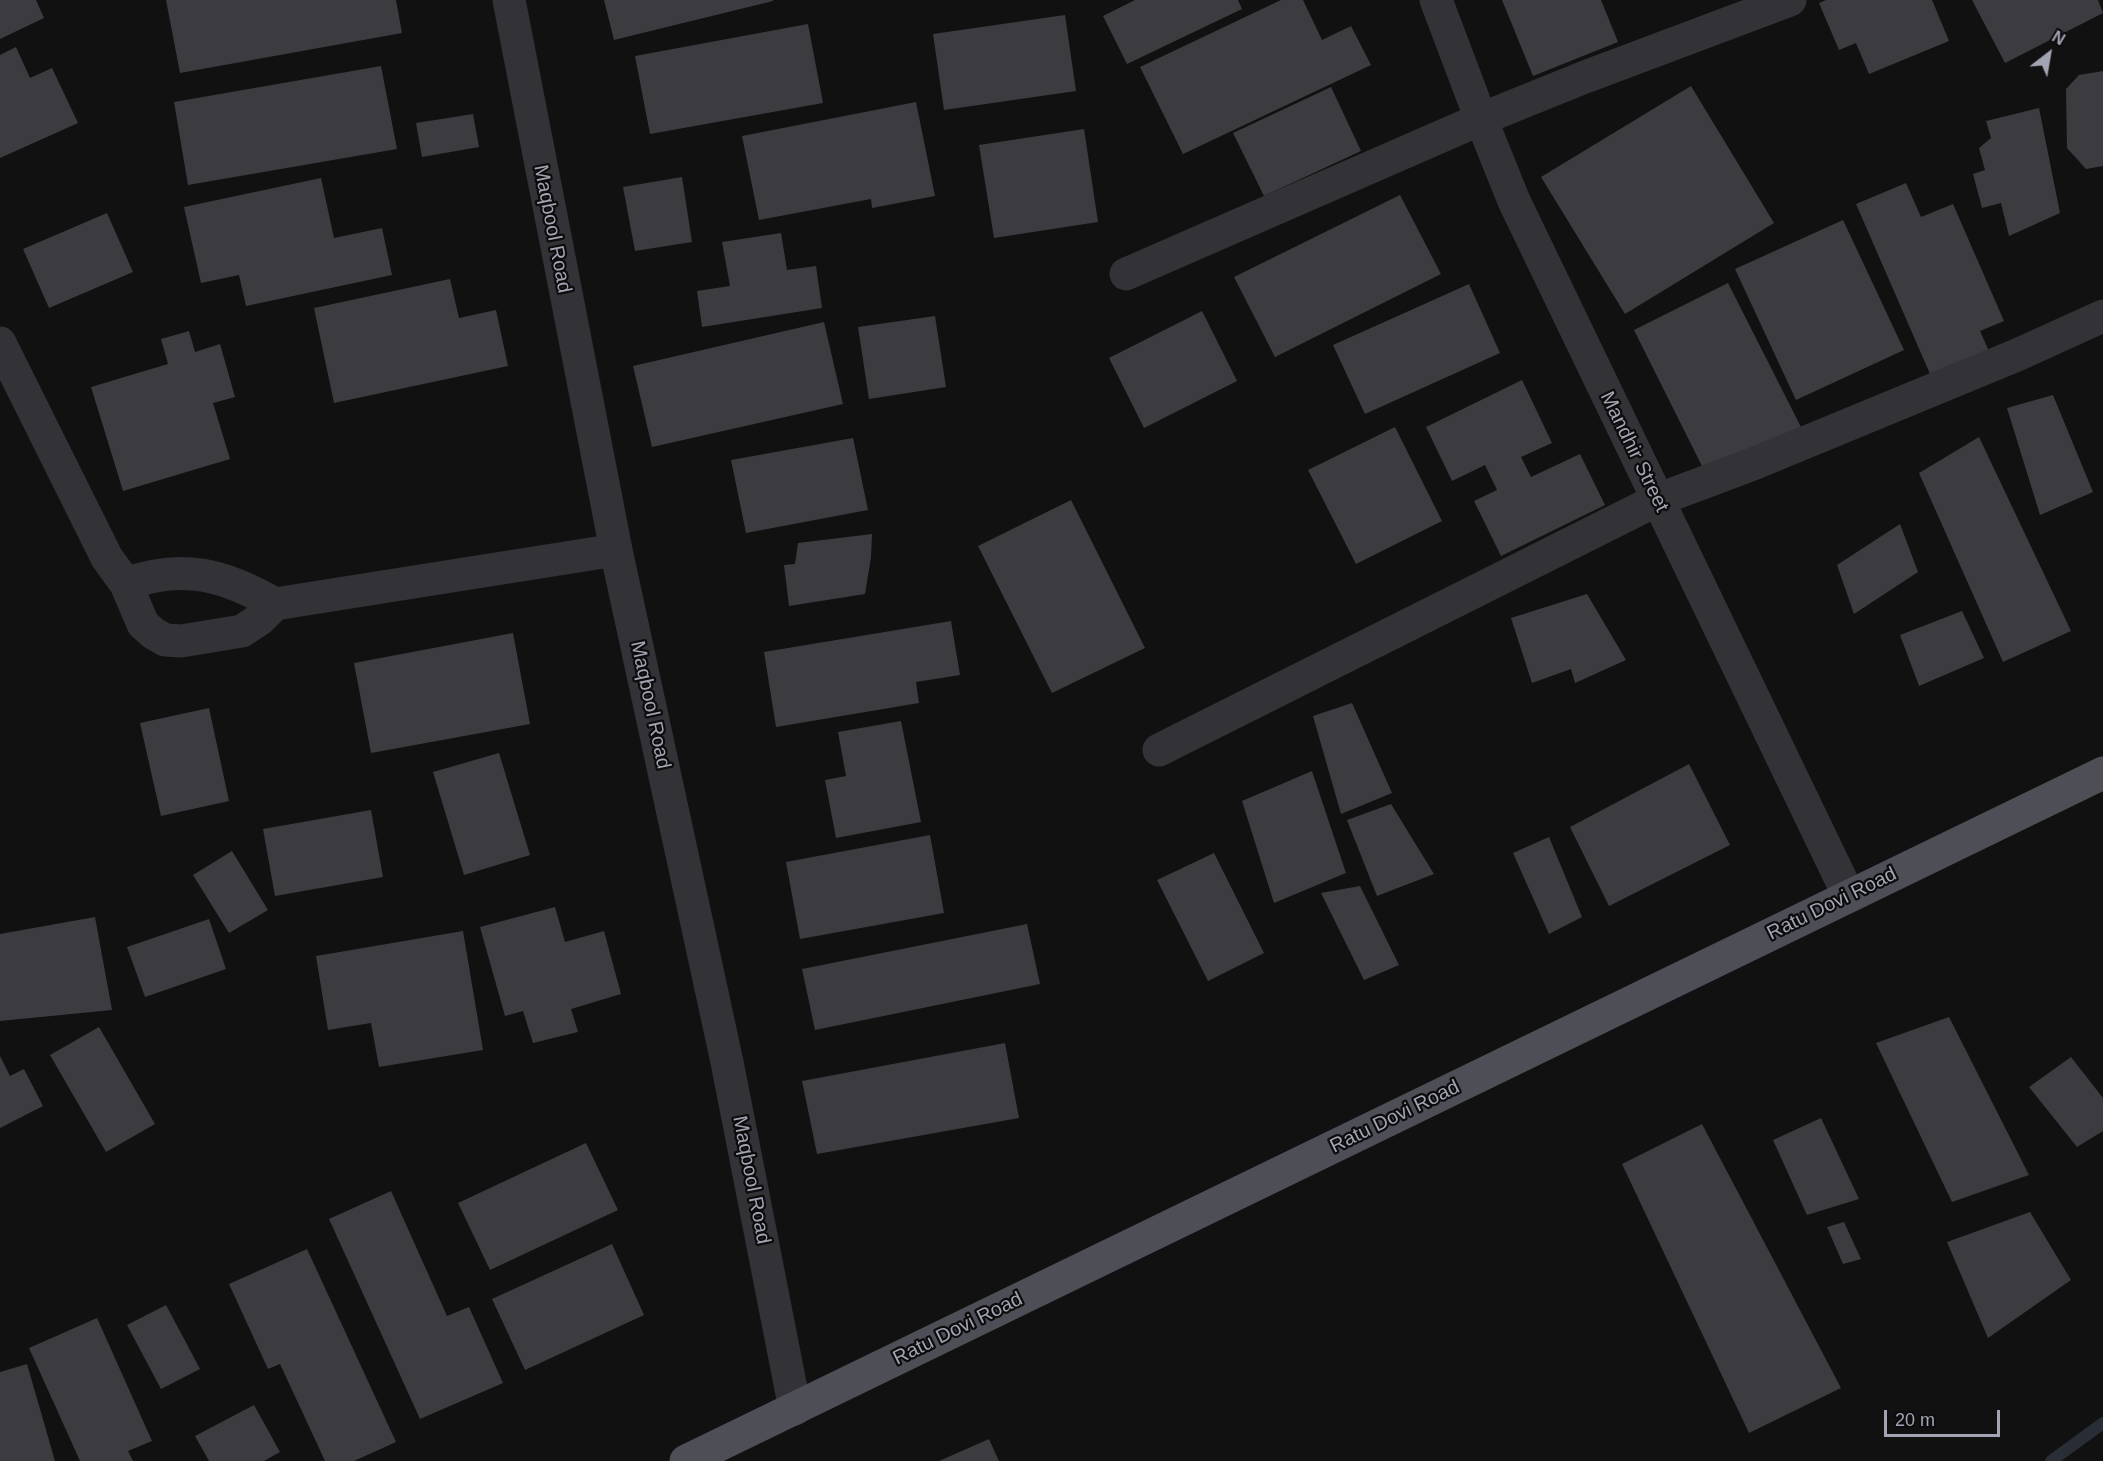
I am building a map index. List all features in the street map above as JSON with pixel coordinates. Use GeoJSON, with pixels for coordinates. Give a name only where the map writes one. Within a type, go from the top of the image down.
{"type":"FeatureCollection","features":[{"type":"Feature","properties":{"kind":"main road","name":"Ratu Dovi Road"},"geometry":{"type":"LineString","coordinates":[[686,1461],[2103,773]]}},
{"type":"Feature","properties":{"kind":"street","name":"Maqbool Road"},"geometry":{"type":"LineString","coordinates":[[509,0],[616,550],[727,1062],[795,1409]]}},
{"type":"Feature","properties":{"kind":"street","name":"Mandhir Street"},"geometry":{"type":"LineString","coordinates":[[1436,0],[1514,201],[1849,896]]}},
{"type":"Feature","properties":{"kind":"street"},"geometry":{"type":"LineString","coordinates":[[1126,273],[1481,119],[1585,77],[1790,0]]}},
{"type":"Feature","properties":{"kind":"street"},"geometry":{"type":"LineString","coordinates":[[1159,750],[1657,500],[1753,464],[1984,369],[2103,316]]}},
{"type":"Feature","properties":{"kind":"street"},"geometry":{"type":"LineString","coordinates":[[0,343],[107,558],[126,584],[143,624],[165,640],[181,641],[242,631],[276,604],[616,550]]}},
{"type":"Feature","properties":{"kind":"street"},"geometry":{"type":"LineString","coordinates":[[126,584],[140,579],[193,573],[236,583],[276,604]]}},
{"type":"Feature","properties":{"kind":"building"},"geometry":{"type":"Polygon","coordinates":[[[0,0],[36,0],[44,18],[0,39],[0,0]]]}},
{"type":"Feature","properties":{"kind":"building"},"geometry":{"type":"Polygon","coordinates":[[[166,0],[396,0],[402,33],[180,73],[166,0]]]}},
{"type":"Feature","properties":{"kind":"building"},"geometry":{"type":"Polygon","coordinates":[[[604,0],[773,0],[773,1],[614,40],[604,0]]]}},
{"type":"Feature","properties":{"kind":"building"},"geometry":{"type":"Polygon","coordinates":[[[1135,0],[1238,0],[1242,9],[1127,64],[1103,16],[1135,0]]]}},
{"type":"Feature","properties":{"kind":"building"},"geometry":{"type":"Polygon","coordinates":[[[1281,0],[1303,0],[1322,40],[1351,26],[1371,65],[1183,154],[1140,67],[1281,0]]]}},
{"type":"Feature","properties":{"kind":"building"},"geometry":{"type":"Polygon","coordinates":[[[1502,0],[1601,0],[1618,42],[1533,76],[1502,0]]]}},
{"type":"Feature","properties":{"kind":"building"},"geometry":{"type":"Polygon","coordinates":[[[1826,0],[1932,0],[1949,41],[1869,74],[1856,43],[1839,50],[1819,3],[1826,0]]]}},
{"type":"Feature","properties":{"kind":"building"},"geometry":{"type":"Polygon","coordinates":[[[1972,0],[2098,0],[2103,13],[2005,63],[1972,0]]]}},
{"type":"Feature","properties":{"kind":"building"},"geometry":{"type":"Polygon","coordinates":[[[1065,15],[1076,91],[944,110],[933,34],[1065,15]]]}},
{"type":"Feature","properties":{"kind":"building"},"geometry":{"type":"Polygon","coordinates":[[[808,24],[823,103],[650,134],[635,56],[808,24]]]}},
{"type":"Feature","properties":{"kind":"building"},"geometry":{"type":"Polygon","coordinates":[[[16,47],[30,78],[52,68],[78,123],[0,158],[0,55],[16,47]]]}},
{"type":"Feature","properties":{"kind":"building"},"geometry":{"type":"Polygon","coordinates":[[[381,66],[397,149],[188,185],[174,102],[381,66]]]}},
{"type":"Feature","properties":{"kind":"building"},"geometry":{"type":"Polygon","coordinates":[[[2103,71],[2103,166],[2086,169],[2067,148],[2066,89],[2079,75],[2103,71]]]}},
{"type":"Feature","properties":{"kind":"building"},"geometry":{"type":"Polygon","coordinates":[[[1691,86],[1774,223],[1625,314],[1541,177],[1691,86]]]}},
{"type":"Feature","properties":{"kind":"building"},"geometry":{"type":"Polygon","coordinates":[[[1331,87],[1361,151],[1264,196],[1233,133],[1331,87]]]}},
{"type":"Feature","properties":{"kind":"building"},"geometry":{"type":"Polygon","coordinates":[[[916,102],[935,196],[872,208],[871,199],[759,220],[742,136],[916,102]]]}},
{"type":"Feature","properties":{"kind":"building"},"geometry":{"type":"Polygon","coordinates":[[[2039,108],[2060,213],[2009,236],[2001,203],[1982,208],[1973,174],[1985,170],[1979,148],[1991,138],[1986,121],[2039,108]]]}},
{"type":"Feature","properties":{"kind":"building"},"geometry":{"type":"Polygon","coordinates":[[[473,114],[479,147],[422,157],[416,123],[473,114]]]}},
{"type":"Feature","properties":{"kind":"building"},"geometry":{"type":"Polygon","coordinates":[[[1084,129],[1098,222],[994,238],[979,145],[1084,129]]]}},
{"type":"Feature","properties":{"kind":"building"},"geometry":{"type":"Polygon","coordinates":[[[682,177],[692,242],[635,251],[623,187],[682,177]]]}},
{"type":"Feature","properties":{"kind":"building"},"geometry":{"type":"Polygon","coordinates":[[[321,178],[334,238],[382,228],[392,275],[246,306],[239,275],[201,283],[184,207],[321,178]]]}},
{"type":"Feature","properties":{"kind":"building"},"geometry":{"type":"Polygon","coordinates":[[[1906,183],[1921,217],[1953,204],[2004,321],[1980,331],[1992,358],[1934,383],[1856,204],[1906,183]]]}},
{"type":"Feature","properties":{"kind":"building"},"geometry":{"type":"Polygon","coordinates":[[[1400,195],[1441,274],[1275,357],[1234,277],[1400,195]]]}},
{"type":"Feature","properties":{"kind":"building"},"geometry":{"type":"Polygon","coordinates":[[[107,213],[133,272],[49,308],[23,249],[107,213]]]}},
{"type":"Feature","properties":{"kind":"building"},"geometry":{"type":"Polygon","coordinates":[[[1843,220],[1904,350],[1796,400],[1735,269],[1843,220]]]}},
{"type":"Feature","properties":{"kind":"building"},"geometry":{"type":"Polygon","coordinates":[[[781,233],[787,270],[816,266],[822,308],[702,327],[697,291],[730,286],[722,242],[781,233]]]}},
{"type":"Feature","properties":{"kind":"building"},"geometry":{"type":"Polygon","coordinates":[[[450,279],[459,318],[496,310],[508,366],[334,403],[314,308],[450,279]]]}},
{"type":"Feature","properties":{"kind":"building"},"geometry":{"type":"Polygon","coordinates":[[[1728,283],[1801,427],[1706,474],[1634,330],[1728,283]]]}},
{"type":"Feature","properties":{"kind":"building"},"geometry":{"type":"Polygon","coordinates":[[[1469,284],[1500,353],[1365,414],[1333,345],[1469,284]]]}},
{"type":"Feature","properties":{"kind":"building"},"geometry":{"type":"Polygon","coordinates":[[[1202,311],[1237,381],[1144,428],[1109,358],[1202,311]]]}},
{"type":"Feature","properties":{"kind":"building"},"geometry":{"type":"Polygon","coordinates":[[[935,316],[946,387],[869,399],[858,327],[935,316]]]}},
{"type":"Feature","properties":{"kind":"building"},"geometry":{"type":"Polygon","coordinates":[[[824,322],[843,404],[652,447],[633,366],[824,322]]]}},
{"type":"Feature","properties":{"kind":"building"},"geometry":{"type":"Polygon","coordinates":[[[189,331],[195,352],[220,344],[235,397],[213,403],[230,459],[123,491],[91,387],[168,364],[161,339],[189,331]]]}},
{"type":"Feature","properties":{"kind":"building"},"geometry":{"type":"Polygon","coordinates":[[[1522,380],[1552,443],[1521,457],[1531,477],[1580,454],[1605,505],[1501,556],[1474,501],[1497,490],[1485,465],[1452,481],[1426,427],[1522,380]]]}},
{"type":"Feature","properties":{"kind":"building"},"geometry":{"type":"Polygon","coordinates":[[[2053,395],[2093,492],[2040,515],[2007,408],[2053,395]]]}},
{"type":"Feature","properties":{"kind":"building"},"geometry":{"type":"Polygon","coordinates":[[[1395,427],[1442,521],[1356,564],[1308,470],[1395,427]]]}},
{"type":"Feature","properties":{"kind":"building"},"geometry":{"type":"Polygon","coordinates":[[[1979,437],[2071,631],[2003,662],[1919,473],[1979,437]]]}},
{"type":"Feature","properties":{"kind":"building"},"geometry":{"type":"Polygon","coordinates":[[[853,438],[868,510],[746,533],[731,460],[853,438]]]}},
{"type":"Feature","properties":{"kind":"building"},"geometry":{"type":"Polygon","coordinates":[[[1071,500],[1145,648],[1052,693],[978,546],[1071,500]]]}},
{"type":"Feature","properties":{"kind":"building"},"geometry":{"type":"Polygon","coordinates":[[[1900,524],[1918,572],[1854,614],[1837,565],[1900,524]]]}},
{"type":"Feature","properties":{"kind":"building"},"geometry":{"type":"Polygon","coordinates":[[[872,534],[865,594],[789,606],[784,565],[795,564],[798,543],[872,534]]]}},
{"type":"Feature","properties":{"kind":"building"},"geometry":{"type":"Polygon","coordinates":[[[1587,594],[1626,660],[1575,683],[1571,669],[1532,683],[1511,618],[1587,594]]]}},
{"type":"Feature","properties":{"kind":"building"},"geometry":{"type":"Polygon","coordinates":[[[1962,611],[1984,658],[1919,686],[1900,635],[1962,611]]]}},
{"type":"Feature","properties":{"kind":"building"},"geometry":{"type":"Polygon","coordinates":[[[951,621],[960,675],[916,682],[919,703],[776,727],[764,652],[951,621]]]}},
{"type":"Feature","properties":{"kind":"building"},"geometry":{"type":"Polygon","coordinates":[[[513,633],[530,724],[371,753],[354,663],[513,633]]]}},
{"type":"Feature","properties":{"kind":"building"},"geometry":{"type":"Polygon","coordinates":[[[1352,703],[1392,793],[1341,814],[1313,716],[1352,703]]]}},
{"type":"Feature","properties":{"kind":"building"},"geometry":{"type":"Polygon","coordinates":[[[209,708],[229,801],[161,816],[140,723],[209,708]]]}},
{"type":"Feature","properties":{"kind":"building"},"geometry":{"type":"Polygon","coordinates":[[[901,721],[921,822],[836,838],[825,780],[846,776],[838,732],[901,721]]]}},
{"type":"Feature","properties":{"kind":"building"},"geometry":{"type":"Polygon","coordinates":[[[499,753],[530,855],[464,875],[433,772],[499,753]]]}},
{"type":"Feature","properties":{"kind":"building"},"geometry":{"type":"Polygon","coordinates":[[[1689,764],[1730,845],[1609,906],[1570,827],[1689,764]]]}},
{"type":"Feature","properties":{"kind":"building"},"geometry":{"type":"Polygon","coordinates":[[[1312,771],[1346,873],[1274,903],[1242,801],[1312,771]]]}},
{"type":"Feature","properties":{"kind":"building"},"geometry":{"type":"Polygon","coordinates":[[[1391,804],[1434,874],[1377,896],[1347,820],[1391,804]]]}},
{"type":"Feature","properties":{"kind":"building"},"geometry":{"type":"Polygon","coordinates":[[[371,810],[383,877],[275,896],[263,829],[371,810]]]}},
{"type":"Feature","properties":{"kind":"building"},"geometry":{"type":"Polygon","coordinates":[[[930,835],[944,913],[800,939],[786,862],[930,835]]]}},
{"type":"Feature","properties":{"kind":"building"},"geometry":{"type":"Polygon","coordinates":[[[1549,837],[1582,917],[1549,934],[1513,853],[1549,837]]]}},
{"type":"Feature","properties":{"kind":"building"},"geometry":{"type":"Polygon","coordinates":[[[232,851],[268,910],[229,933],[193,875],[232,851]]]}},
{"type":"Feature","properties":{"kind":"building"},"geometry":{"type":"Polygon","coordinates":[[[1214,853],[1264,953],[1208,981],[1157,880],[1214,853]]]}},
{"type":"Feature","properties":{"kind":"building"},"geometry":{"type":"Polygon","coordinates":[[[1360,886],[1399,965],[1364,980],[1321,893],[1360,886]]]}},
{"type":"Feature","properties":{"kind":"building"},"geometry":{"type":"Polygon","coordinates":[[[555,907],[565,942],[604,931],[621,994],[571,1009],[578,1032],[533,1043],[523,1011],[505,1016],[480,927],[555,907]]]}},
{"type":"Feature","properties":{"kind":"building"},"geometry":{"type":"Polygon","coordinates":[[[95,917],[112,1010],[0,1021],[0,934],[95,917]]]}},
{"type":"Feature","properties":{"kind":"building"},"geometry":{"type":"Polygon","coordinates":[[[209,919],[226,969],[145,997],[127,947],[209,919]]]}},
{"type":"Feature","properties":{"kind":"building"},"geometry":{"type":"Polygon","coordinates":[[[1027,924],[1040,984],[815,1030],[802,969],[1027,924]]]}},
{"type":"Feature","properties":{"kind":"building"},"geometry":{"type":"Polygon","coordinates":[[[463,931],[483,1050],[379,1067],[371,1023],[328,1030],[316,956],[463,931]]]}},
{"type":"Feature","properties":{"kind":"building"},"geometry":{"type":"Polygon","coordinates":[[[1949,1017],[2029,1175],[1952,1202],[1876,1043],[1949,1017]]]}},
{"type":"Feature","properties":{"kind":"building"},"geometry":{"type":"Polygon","coordinates":[[[99,1027],[155,1124],[106,1152],[50,1055],[99,1027]]]}},
{"type":"Feature","properties":{"kind":"building"},"geometry":{"type":"Polygon","coordinates":[[[1005,1043],[1019,1118],[817,1154],[802,1081],[1005,1043]]]}},
{"type":"Feature","properties":{"kind":"building"},"geometry":{"type":"Polygon","coordinates":[[[0,1056],[10,1076],[24,1069],[43,1106],[0,1128],[0,1056]]]}},
{"type":"Feature","properties":{"kind":"building"},"geometry":{"type":"Polygon","coordinates":[[[2071,1057],[2103,1098],[2103,1131],[2077,1147],[2029,1087],[2071,1057]]]}},
{"type":"Feature","properties":{"kind":"building"},"geometry":{"type":"Polygon","coordinates":[[[1821,1118],[1859,1199],[1807,1215],[1773,1140],[1821,1118]]]}},
{"type":"Feature","properties":{"kind":"building"},"geometry":{"type":"Polygon","coordinates":[[[1702,1124],[1841,1388],[1749,1433],[1622,1164],[1702,1124]]]}},
{"type":"Feature","properties":{"kind":"building"},"geometry":{"type":"Polygon","coordinates":[[[586,1143],[618,1210],[490,1270],[458,1203],[586,1143]]]}},
{"type":"Feature","properties":{"kind":"building"},"geometry":{"type":"Polygon","coordinates":[[[391,1191],[447,1316],[469,1307],[503,1383],[420,1419],[329,1219],[391,1191]]]}},
{"type":"Feature","properties":{"kind":"building"},"geometry":{"type":"Polygon","coordinates":[[[2030,1212],[2071,1280],[1988,1338],[1947,1242],[2030,1212]]]}},
{"type":"Feature","properties":{"kind":"building"},"geometry":{"type":"Polygon","coordinates":[[[1844,1222],[1861,1259],[1843,1264],[1827,1227],[1844,1222]]]}},
{"type":"Feature","properties":{"kind":"building"},"geometry":{"type":"Polygon","coordinates":[[[612,1244],[644,1315],[525,1370],[492,1299],[612,1244]]]}},
{"type":"Feature","properties":{"kind":"building"},"geometry":{"type":"Polygon","coordinates":[[[307,1249],[396,1442],[354,1461],[325,1461],[280,1364],[268,1369],[229,1284],[307,1249]]]}},
{"type":"Feature","properties":{"kind":"building"},"geometry":{"type":"Polygon","coordinates":[[[166,1305],[200,1369],[161,1389],[127,1325],[166,1305]]]}},
{"type":"Feature","properties":{"kind":"building"},"geometry":{"type":"Polygon","coordinates":[[[97,1318],[152,1441],[128,1451],[133,1461],[80,1461],[29,1348],[97,1318]]]}},
{"type":"Feature","properties":{"kind":"building"},"geometry":{"type":"Polygon","coordinates":[[[27,1364],[55,1461],[0,1461],[0,1372],[27,1364]]]}},
{"type":"Feature","properties":{"kind":"building"},"geometry":{"type":"Polygon","coordinates":[[[254,1405],[280,1452],[264,1461],[209,1461],[195,1436],[254,1405]]]}},
{"type":"Feature","properties":{"kind":"building"},"geometry":{"type":"Polygon","coordinates":[[[989,1439],[999,1461],[939,1461],[989,1439]]]}},
{"type":"Feature","properties":{"kind":"waterway"},"geometry":{"type":"LineString","coordinates":[[2051,1461],[2103,1423]]}}]}
